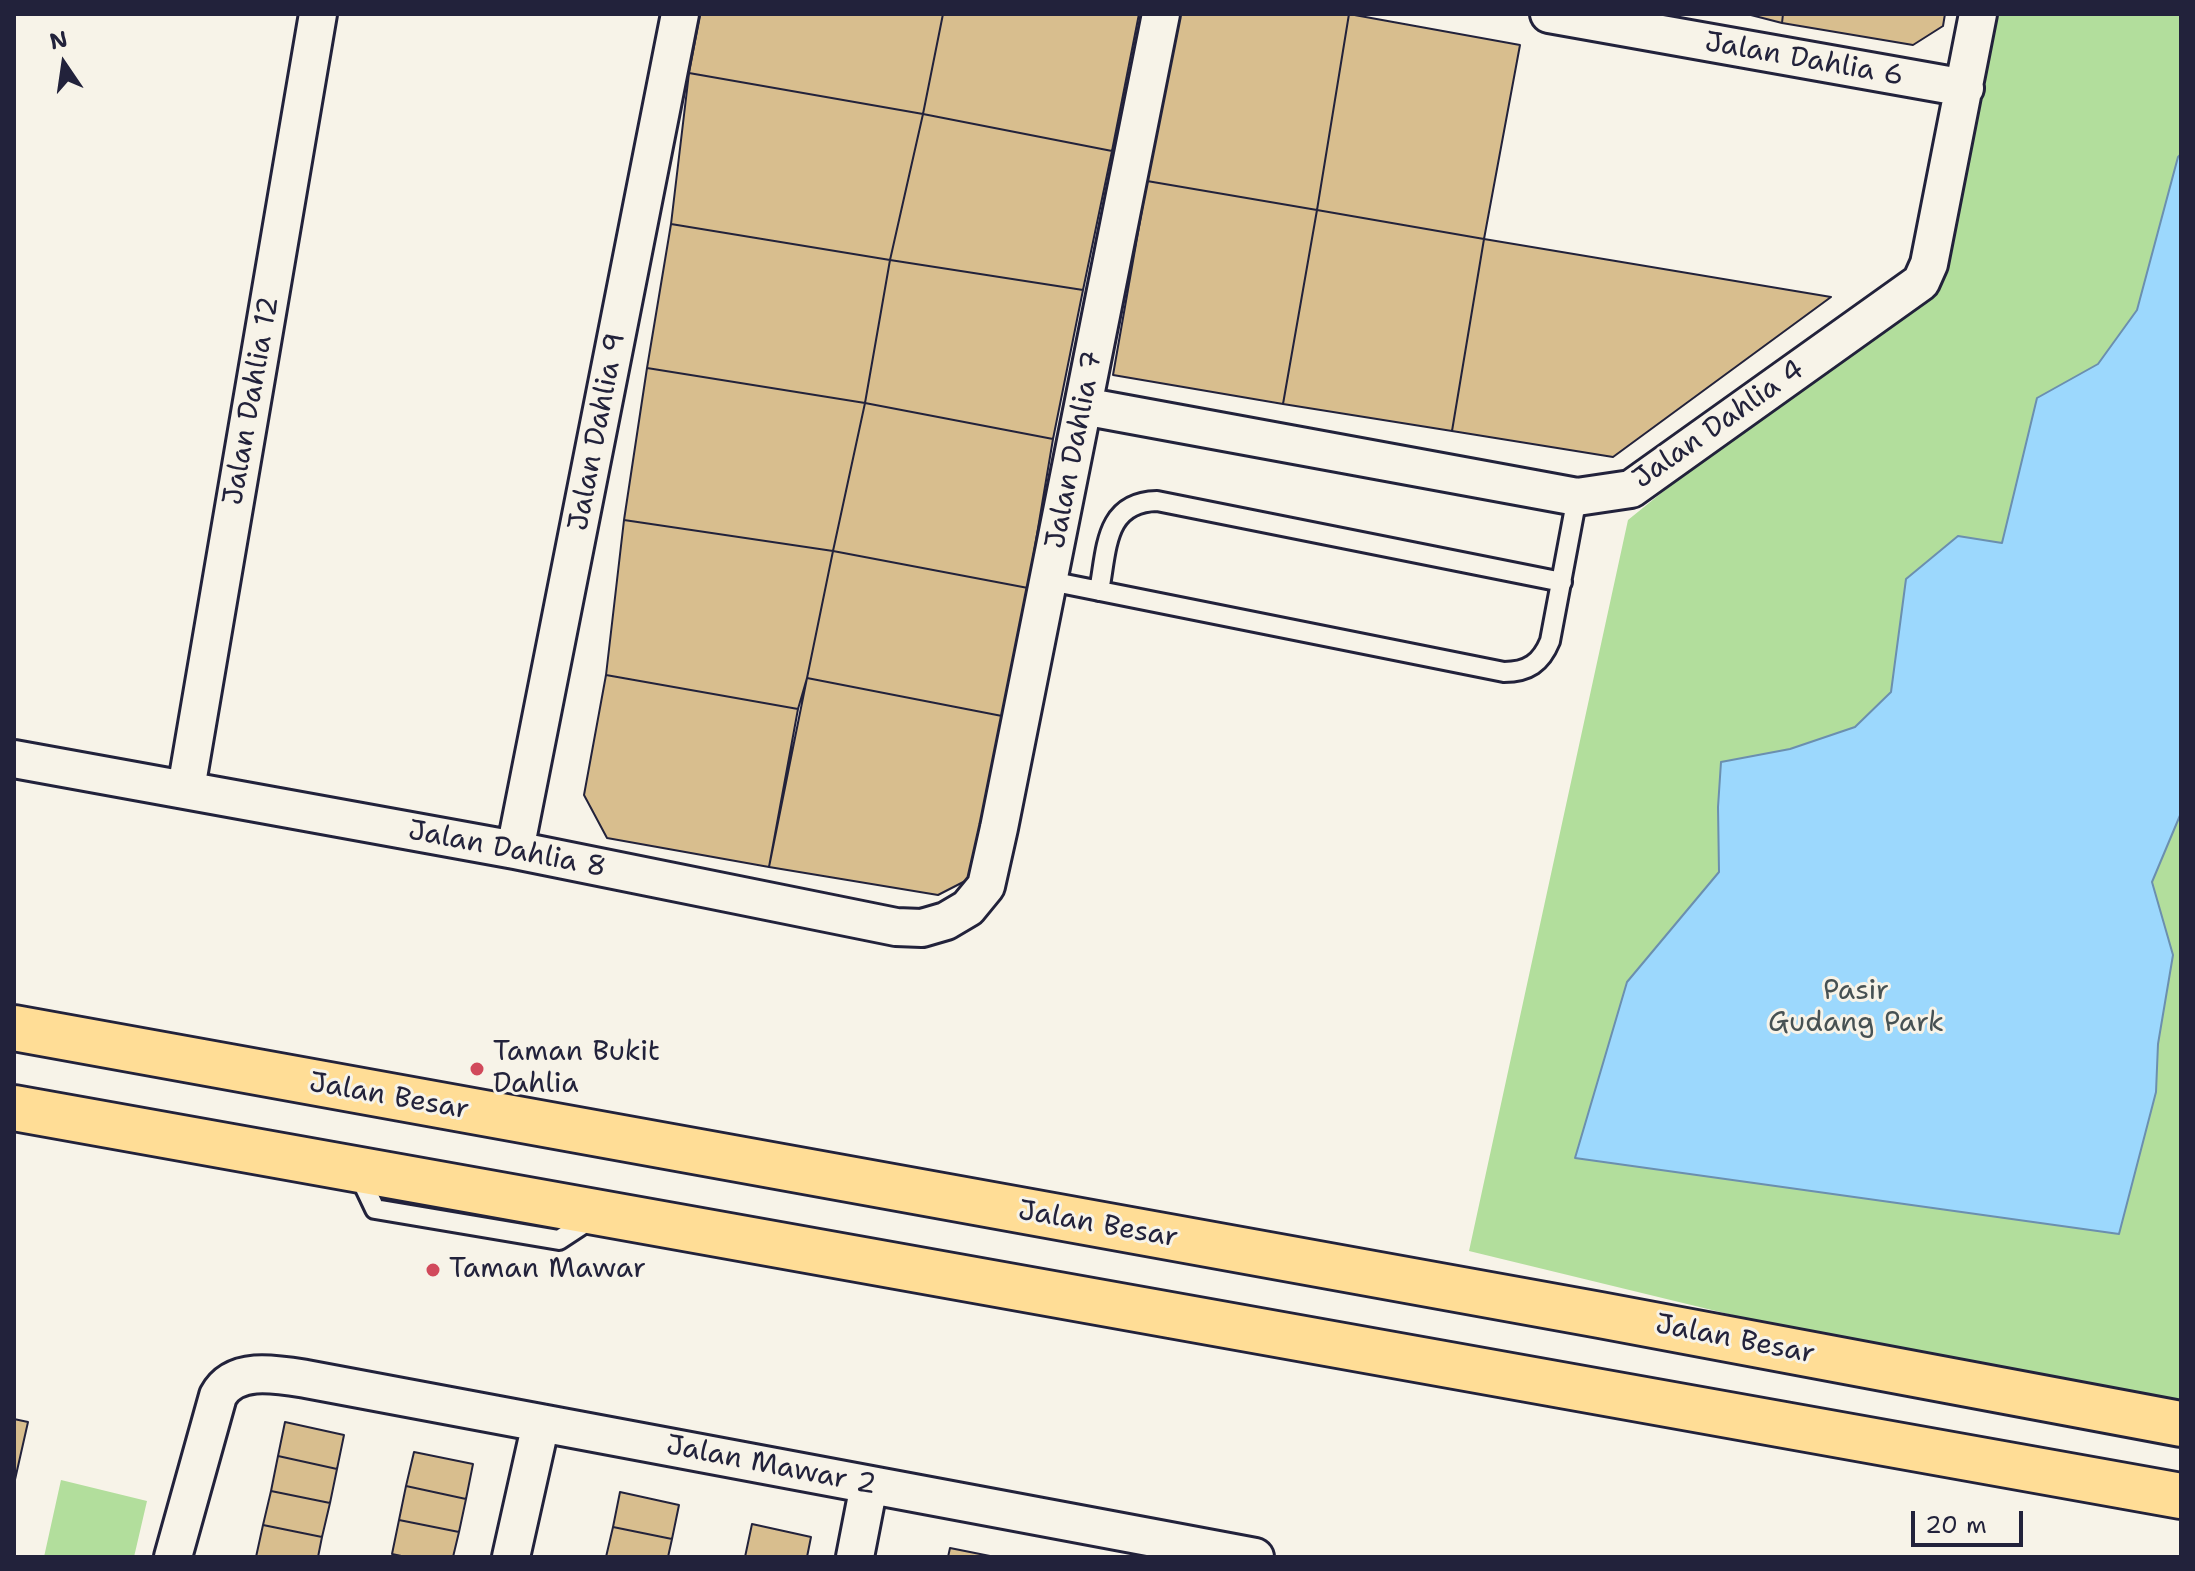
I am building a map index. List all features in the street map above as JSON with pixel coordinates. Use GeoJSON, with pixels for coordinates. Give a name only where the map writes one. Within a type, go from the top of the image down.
{"type":"FeatureCollection","features":[{"type":"Feature","properties":{"kind":"main road","name":"Jalan Besar"},"geometry":{"type":"LineString","coordinates":[[14,1028],[1600,1315],[2181,1424]]}},
{"type":"Feature","properties":{"kind":"main road"},"geometry":{"type":"LineString","coordinates":[[14,1108],[2181,1496]]}},
{"type":"Feature","properties":{"kind":"street","name":"Jalan Dahlia 12"},"geometry":{"type":"LineString","coordinates":[[186,789],[318,14]]}},
{"type":"Feature","properties":{"kind":"street","name":"Jalan Dahlia 9"},"geometry":{"type":"LineString","coordinates":[[515,850],[680,14]]}},
{"type":"Feature","properties":{"kind":"street","name":"Jalan Dahlia 7"},"geometry":{"type":"LineString","coordinates":[[986,886],[1050,581],[1161,14]]}},
{"type":"Feature","properties":{"kind":"street","name":"Jalan Dahlia 6"},"geometry":{"type":"LineString","coordinates":[[1549,14],[1965,88]]}},
{"type":"Feature","properties":{"kind":"street","name":"Jalan Dahlia 4"},"geometry":{"type":"LineString","coordinates":[[1083,406],[1577,497],[1637,486],[1921,282],[1929,264],[1978,14]]}},
{"type":"Feature","properties":{"kind":"street","name":"Jalan Dahlia 8"},"geometry":{"type":"LineString","coordinates":[[14,759],[515,850],[896,927],[922,928],[946,921],[968,908],[986,886]]}},
{"type":"Feature","properties":{"kind":"street","name":"Jalan Mawar 2"},"geometry":{"type":"LineString","coordinates":[[173,1557],[218,1396],[224,1385],[245,1375],[286,1376],[1219,1554],[1255,1557]]}},
{"type":"Feature","properties":{"kind":"street"},"geometry":{"type":"LineString","coordinates":[[511,1557],[541,1423]]}},
{"type":"Feature","properties":{"kind":"street"},"geometry":{"type":"LineString","coordinates":[[855,1557],[869,1485]]}},
{"type":"Feature","properties":{"kind":"lane"},"geometry":{"type":"LineString","coordinates":[[1050,581],[1488,669],[1519,672],[1534,666],[1544,656],[1550,641],[1577,497]]}},
{"type":"Feature","properties":{"kind":"lane"},"geometry":{"type":"LineString","coordinates":[[1099,591],[1116,518],[1128,507],[1142,501],[1157,501],[1562,582]]}},
{"type":"Feature","properties":{"kind":"green space","name":"Pasir Gudang Park"},"geometry":{"type":"Polygon","coordinates":[[[1978,14],[2181,14],[2181,1424],[1469,1251],[1628,520],[1913,289],[1978,14]]]}},
{"type":"Feature","properties":{"kind":"green space"},"geometry":{"type":"Polygon","coordinates":[[[61,1480],[147,1501],[134,1557],[44,1557],[61,1480]]]}},
{"type":"Feature","properties":{"kind":"water"},"geometry":{"type":"Polygon","coordinates":[[[2181,154],[2181,813],[2152,882],[2173,955],[2158,1044],[2156,1092],[2119,1234],[1575,1158],[1627,982],[1719,872],[1721,762],[1790,749],[1855,727],[1891,692],[1906,579],[1958,536],[2002,543],[2037,398],[2098,364],[2137,310],[2181,154]]]}},
{"type":"Feature","properties":{"kind":"building"},"geometry":{"type":"Polygon","coordinates":[[[700,14],[943,14],[923,114],[689,73],[700,14]]]}},
{"type":"Feature","properties":{"kind":"building"},"geometry":{"type":"Polygon","coordinates":[[[943,14],[1139,14],[1112,151],[923,114],[943,14]]]}},
{"type":"Feature","properties":{"kind":"building"},"geometry":{"type":"Polygon","coordinates":[[[1178,14],[1349,14],[1317,210],[1147,181],[1178,14]]]}},
{"type":"Feature","properties":{"kind":"building"},"geometry":{"type":"Polygon","coordinates":[[[1349,14],[1520,45],[1484,239],[1317,210],[1349,14]]]}},
{"type":"Feature","properties":{"kind":"building"},"geometry":{"type":"Polygon","coordinates":[[[1747,14],[1783,14],[1782,23],[1747,14]]]}},
{"type":"Feature","properties":{"kind":"building"},"geometry":{"type":"Polygon","coordinates":[[[1783,14],[1945,14],[1943,26],[1913,45],[1782,23],[1783,14]]]}},
{"type":"Feature","properties":{"kind":"building"},"geometry":{"type":"Polygon","coordinates":[[[689,73],[923,114],[890,260],[671,224],[689,73]]]}},
{"type":"Feature","properties":{"kind":"building"},"geometry":{"type":"Polygon","coordinates":[[[923,114],[1112,151],[1083,290],[890,260],[923,114]]]}},
{"type":"Feature","properties":{"kind":"building"},"geometry":{"type":"Polygon","coordinates":[[[1147,181],[1317,210],[1283,404],[1113,375],[1147,181]]]}},
{"type":"Feature","properties":{"kind":"building"},"geometry":{"type":"Polygon","coordinates":[[[1317,210],[1484,239],[1452,431],[1283,404],[1317,210]]]}},
{"type":"Feature","properties":{"kind":"building"},"geometry":{"type":"Polygon","coordinates":[[[671,224],[890,260],[865,403],[647,368],[671,224]]]}},
{"type":"Feature","properties":{"kind":"building"},"geometry":{"type":"Polygon","coordinates":[[[1484,239],[1831,297],[1613,457],[1452,431],[1484,239]]]}},
{"type":"Feature","properties":{"kind":"building"},"geometry":{"type":"Polygon","coordinates":[[[890,260],[1083,290],[1053,439],[865,403],[890,260]]]}},
{"type":"Feature","properties":{"kind":"building"},"geometry":{"type":"Polygon","coordinates":[[[647,368],[865,403],[833,551],[624,520],[647,368]]]}},
{"type":"Feature","properties":{"kind":"building"},"geometry":{"type":"Polygon","coordinates":[[[865,403],[1053,439],[1028,588],[833,551],[865,403]]]}},
{"type":"Feature","properties":{"kind":"building"},"geometry":{"type":"Polygon","coordinates":[[[624,520],[833,551],[798,709],[606,675],[624,520]]]}},
{"type":"Feature","properties":{"kind":"building"},"geometry":{"type":"Polygon","coordinates":[[[833,551],[1028,588],[1002,716],[807,678],[833,551]]]}},
{"type":"Feature","properties":{"kind":"building"},"geometry":{"type":"Polygon","coordinates":[[[606,675],[798,709],[769,867],[607,838],[584,795],[606,675]]]}},
{"type":"Feature","properties":{"kind":"building"},"geometry":{"type":"Polygon","coordinates":[[[807,678],[1002,716],[975,876],[938,895],[769,867],[807,678]]]}},
{"type":"Feature","properties":{"kind":"building"},"geometry":{"type":"Polygon","coordinates":[[[14,1419],[28,1422],[14,1484],[14,1419]]]}},
{"type":"Feature","properties":{"kind":"building"},"geometry":{"type":"Polygon","coordinates":[[[285,1422],[344,1435],[337,1469],[278,1456],[285,1422]]]}},
{"type":"Feature","properties":{"kind":"building"},"geometry":{"type":"Polygon","coordinates":[[[414,1452],[473,1464],[466,1499],[406,1486],[414,1452]]]}},
{"type":"Feature","properties":{"kind":"building"},"geometry":{"type":"Polygon","coordinates":[[[278,1456],[337,1469],[330,1503],[271,1491],[278,1456]]]}},
{"type":"Feature","properties":{"kind":"building"},"geometry":{"type":"Polygon","coordinates":[[[406,1486],[466,1499],[459,1532],[399,1520],[406,1486]]]}},
{"type":"Feature","properties":{"kind":"building"},"geometry":{"type":"Polygon","coordinates":[[[271,1491],[330,1503],[322,1537],[263,1525],[271,1491]]]}},
{"type":"Feature","properties":{"kind":"building"},"geometry":{"type":"Polygon","coordinates":[[[620,1492],[679,1505],[672,1539],[613,1527],[620,1492]]]}},
{"type":"Feature","properties":{"kind":"building"},"geometry":{"type":"Polygon","coordinates":[[[399,1520],[459,1532],[453,1557],[392,1554],[399,1520]]]}},
{"type":"Feature","properties":{"kind":"building"},"geometry":{"type":"Polygon","coordinates":[[[752,1524],[811,1537],[807,1557],[745,1557],[752,1524]]]}},
{"type":"Feature","properties":{"kind":"building"},"geometry":{"type":"Polygon","coordinates":[[[263,1525],[322,1537],[318,1557],[256,1557],[263,1525]]]}},
{"type":"Feature","properties":{"kind":"building"},"geometry":{"type":"Polygon","coordinates":[[[613,1527],[672,1539],[668,1557],[606,1557],[613,1527]]]}},
{"type":"Feature","properties":{"kind":"building"},"geometry":{"type":"Polygon","coordinates":[[[950,1548],[995,1557],[948,1557],[950,1548]]]}},
{"type":"Feature","properties":{"kind":"place","name":"Taman Bukit Dahlia"},"geometry":{"type":"Point","coordinates":[477,1069]}},
{"type":"Feature","properties":{"kind":"place","name":"Taman Mawar"},"geometry":{"type":"Point","coordinates":[433,1270]}}]}
